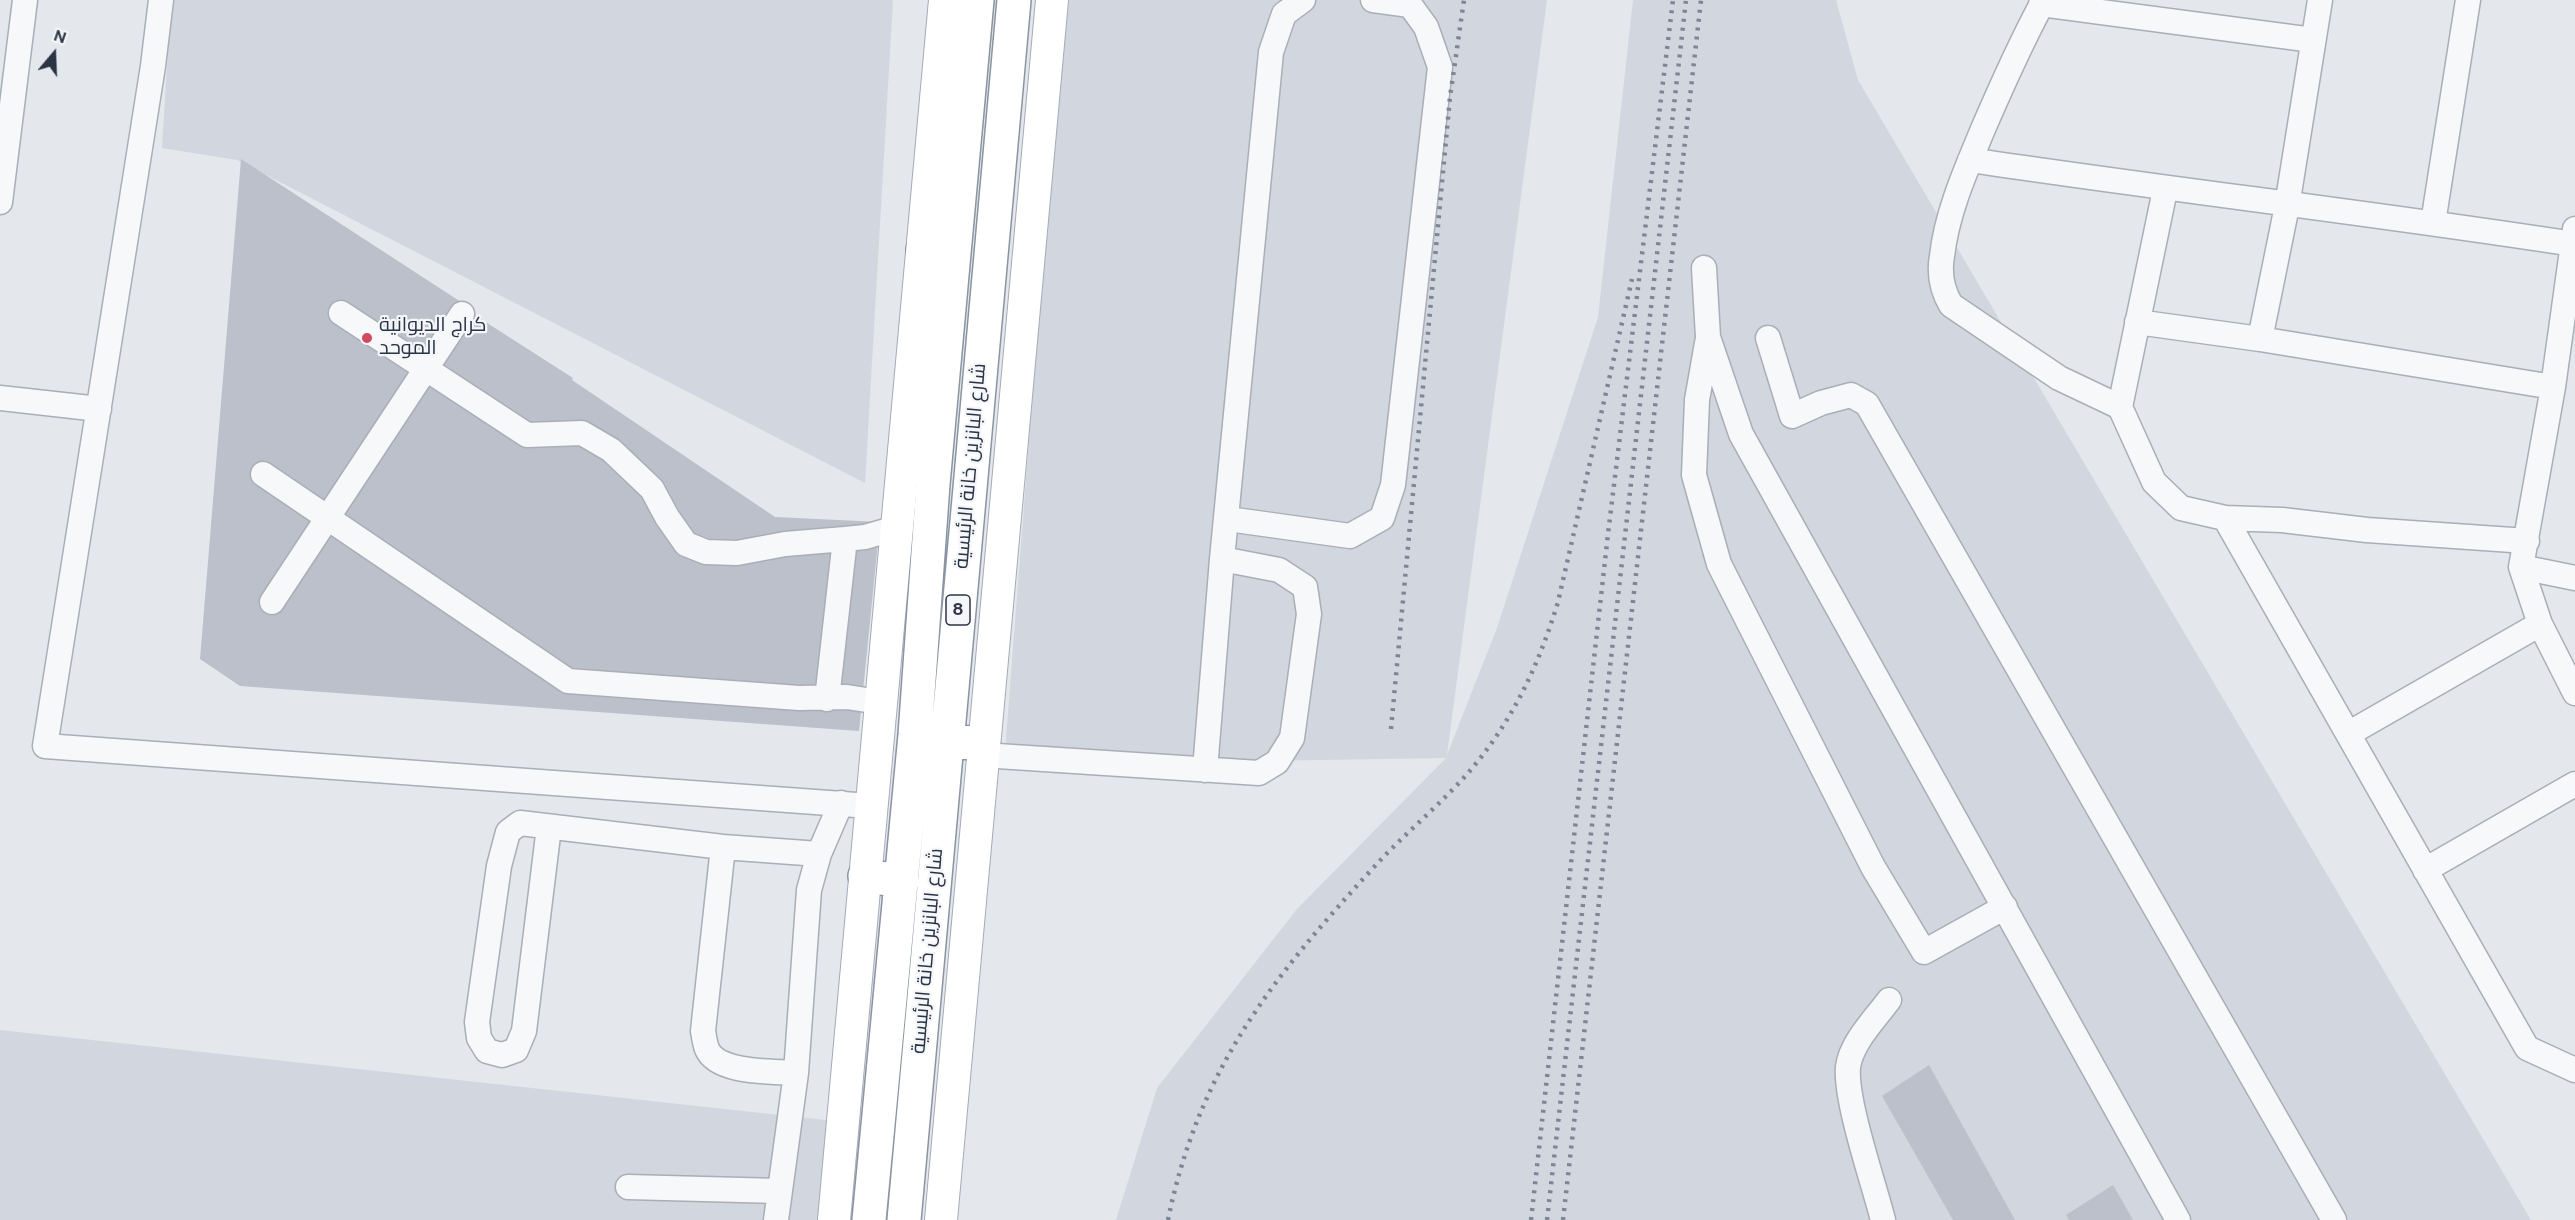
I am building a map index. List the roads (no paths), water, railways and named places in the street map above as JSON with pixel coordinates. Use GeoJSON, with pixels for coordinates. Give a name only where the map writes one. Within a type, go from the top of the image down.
{"type":"FeatureCollection","features":[{"type":"Feature","properties":{"kind":"highway","name":"شارع البانزين خانة الرئيسية"},"geometry":{"type":"LineString","coordinates":[[869,1220],[902,881],[938,251],[977,0]]}},
{"type":"Feature","properties":{"kind":"highway","name":"شارع البانزين خانة الرئيسية"},"geometry":{"type":"LineString","coordinates":[[904,1220],[1014,0]]}},
{"type":"Feature","properties":{"kind":"highway"},"geometry":{"type":"LineString","coordinates":[[947,742],[982,749]]}},
{"type":"Feature","properties":{"kind":"highway"},"geometry":{"type":"LineString","coordinates":[[865,876],[902,881]]}},
{"type":"Feature","properties":{"kind":"main road"},"geometry":{"type":"LineString","coordinates":[[834,1220],[865,876],[856,805],[879,702],[896,528],[938,251],[945,0]]}},
{"type":"Feature","properties":{"kind":"main road"},"geometry":{"type":"LineString","coordinates":[[941,1220],[982,749],[1052,0]]}},
{"type":"Feature","properties":{"kind":"street"},"geometry":{"type":"LineString","coordinates":[[0,202],[25,0]]}},
{"type":"Feature","properties":{"kind":"street"},"geometry":{"type":"LineString","coordinates":[[161,0],[153,66],[45,746],[856,805]]}},
{"type":"Feature","properties":{"kind":"street"},"geometry":{"type":"LineString","coordinates":[[1205,770],[1222,559],[1228,519],[1271,52],[1284,14],[1303,0]]}},
{"type":"Feature","properties":{"kind":"street"},"geometry":{"type":"LineString","coordinates":[[1228,519],[1350,536],[1382,518],[1393,485],[1440,67],[1426,27],[1410,5],[1373,0]]}},
{"type":"Feature","properties":{"kind":"street"},"geometry":{"type":"LineString","coordinates":[[2260,339],[2287,206],[2320,0]]}},
{"type":"Feature","properties":{"kind":"street"},"geometry":{"type":"LineString","coordinates":[[2433,222],[2468,0]]}},
{"type":"Feature","properties":{"kind":"street"},"geometry":{"type":"LineString","coordinates":[[2120,407],[2059,378],[1951,305],[1945,295],[1941,257],[1954,203],[2009,68],[2042,2],[2313,40]]}},
{"type":"Feature","properties":{"kind":"street"},"geometry":{"type":"LineString","coordinates":[[1970,160],[2287,206],[2574,237],[2553,387],[2522,567],[2540,624],[2575,693]]}},
{"type":"Feature","properties":{"kind":"street"},"geometry":{"type":"LineString","coordinates":[[2165,190],[2120,407],[2154,482],[2181,508],[2225,518],[2282,520],[2367,530],[2527,541]]}},
{"type":"Feature","properties":{"kind":"street"},"geometry":{"type":"LineString","coordinates":[[1704,268],[1708,337],[1697,400],[1694,475],[1719,564],[1867,856],[1924,952],[2005,907]]}},
{"type":"Feature","properties":{"kind":"street"},"geometry":{"type":"LineString","coordinates":[[341,313],[527,435],[582,433],[611,450],[652,489],[667,517],[686,544],[706,552],[737,554],[785,544],[866,537],[896,528]]}},
{"type":"Feature","properties":{"kind":"street"},"geometry":{"type":"LineString","coordinates":[[272,602],[462,314]]}},
{"type":"Feature","properties":{"kind":"street"},"geometry":{"type":"LineString","coordinates":[[2137,322],[2260,339],[2553,387]]}},
{"type":"Feature","properties":{"kind":"street"},"geometry":{"type":"LineString","coordinates":[[1708,337],[1741,434],[2178,1220]]}},
{"type":"Feature","properties":{"kind":"street"},"geometry":{"type":"LineString","coordinates":[[1768,338],[1792,416],[1821,403],[1851,395],[1867,404],[2334,1220]]}},
{"type":"Feature","properties":{"kind":"street"},"geometry":{"type":"LineString","coordinates":[[0,398],[99,410]]}},
{"type":"Feature","properties":{"kind":"street"},"geometry":{"type":"LineString","coordinates":[[263,474],[568,681],[827,699],[847,697],[879,702]]}},
{"type":"Feature","properties":{"kind":"street"},"geometry":{"type":"LineString","coordinates":[[2225,518],[2527,1048],[2575,1070]]}},
{"type":"Feature","properties":{"kind":"street"},"geometry":{"type":"LineString","coordinates":[[827,699],[845,539]]}},
{"type":"Feature","properties":{"kind":"street"},"geometry":{"type":"LineString","coordinates":[[982,749],[1259,773],[1277,762],[1292,738],[1309,614],[1305,587],[1279,570],[1222,559]]}},
{"type":"Feature","properties":{"kind":"street"},"geometry":{"type":"LineString","coordinates":[[2522,567],[2575,578]]}},
{"type":"Feature","properties":{"kind":"street"},"geometry":{"type":"LineString","coordinates":[[2348,734],[2540,624]]}},
{"type":"Feature","properties":{"kind":"street"},"geometry":{"type":"LineString","coordinates":[[2425,870],[2575,784]]}},
{"type":"Feature","properties":{"kind":"street"},"geometry":{"type":"LineString","coordinates":[[776,1220],[796,1073],[809,890],[819,854],[856,805]]}},
{"type":"Feature","properties":{"kind":"street"},"geometry":{"type":"LineString","coordinates":[[549,827],[524,1031],[516,1050],[502,1054],[487,1051],[479,1038],[477,1022],[499,866],[508,832],[520,824],[549,827],[723,847],[819,854]]}},
{"type":"Feature","properties":{"kind":"street"},"geometry":{"type":"LineString","coordinates":[[723,847],[703,1031],[707,1051],[720,1062],[739,1069],[796,1073]]}},
{"type":"Feature","properties":{"kind":"street"},"geometry":{"type":"LineString","coordinates":[[1883,1220],[1853,1105],[1848,1066],[1859,1041],[1889,1000]]}},
{"type":"Feature","properties":{"kind":"street"},"geometry":{"type":"LineString","coordinates":[[628,1187],[779,1191]]}},
{"type":"Feature","properties":{"kind":"railway"},"geometry":{"type":"LineString","coordinates":[[1391,729],[1450,97],[1464,0]]}},
{"type":"Feature","properties":{"kind":"railway"},"geometry":{"type":"LineString","coordinates":[[1531,1220],[1608,534],[1673,0]]}},
{"type":"Feature","properties":{"kind":"railway"},"geometry":{"type":"LineString","coordinates":[[1547,1220],[1686,0]]}},
{"type":"Feature","properties":{"kind":"railway"},"geometry":{"type":"LineString","coordinates":[[1563,1220],[1701,0]]}},
{"type":"Feature","properties":{"kind":"railway"},"geometry":{"type":"LineString","coordinates":[[1168,1220],[1182,1166],[1199,1116],[1220,1070],[1245,1028],[1273,987],[1338,907],[1387,853],[1474,766],[1502,728],[1524,689],[1543,647],[1558,602],[1632,279]]}},
{"type":"Feature","properties":{"kind":"place","name":"كراج الديوانية الموحد"},"geometry":{"type":"Point","coordinates":[367,338]}}]}
